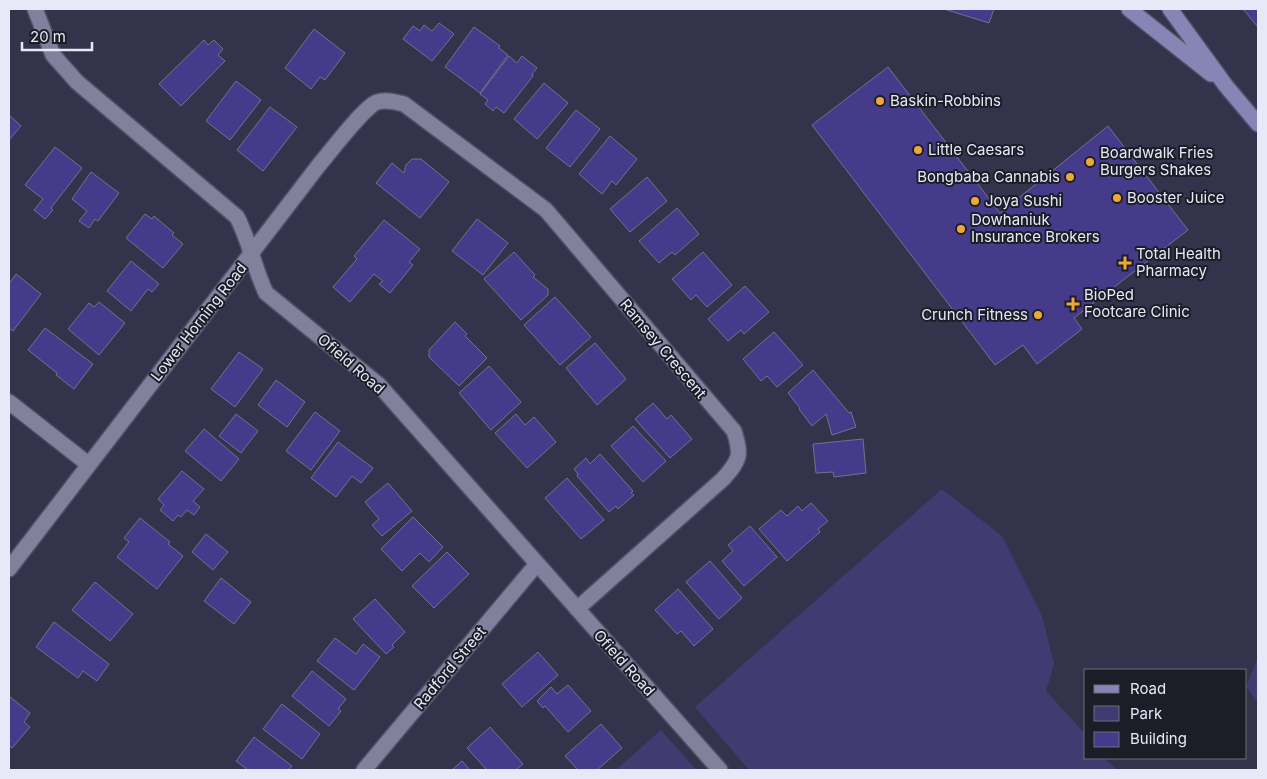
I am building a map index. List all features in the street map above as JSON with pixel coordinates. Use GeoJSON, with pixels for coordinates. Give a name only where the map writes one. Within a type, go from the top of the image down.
{"type":"FeatureCollection","features":[{"type":"Feature","properties":{"kind":"main road"},"geometry":{"type":"LineString","coordinates":[[1130,9],[1226,86]]}},
{"type":"Feature","properties":{"kind":"main road"},"geometry":{"type":"LineString","coordinates":[[1170,9],[1226,86],[1258,124]]}},
{"type":"Feature","properties":{"kind":"street","name":"Ofield Road"},"geometry":{"type":"LineString","coordinates":[[35,9],[53,55],[76,82],[237,217],[253,253],[257,275],[266,293],[378,385],[720,770]]}},
{"type":"Feature","properties":{"kind":"street","name":"Lower Horning Road"},"geometry":{"type":"LineString","coordinates":[[9,569],[319,165],[353,125],[376,103],[389,100],[404,104]]}},
{"type":"Feature","properties":{"kind":"street","name":"Ramsey Crescent"},"geometry":{"type":"LineString","coordinates":[[404,104],[546,210],[734,431],[740,449],[737,464],[724,479],[577,610]]}},
{"type":"Feature","properties":{"kind":"street"},"geometry":{"type":"LineString","coordinates":[[9,402],[88,464]]}},
{"type":"Feature","properties":{"kind":"street","name":"Radford Street"},"geometry":{"type":"LineString","coordinates":[[364,770],[536,565]]}},
{"type":"Feature","properties":{"kind":"green space"},"geometry":{"type":"Polygon","coordinates":[[[942,489],[1002,536],[1042,616],[1054,664],[1046,691],[1084,733],[1084,759],[1105,759],[1118,770],[749,770],[695,707],[942,489]]]}},
{"type":"Feature","properties":{"kind":"green space"},"geometry":{"type":"Polygon","coordinates":[[[1258,657],[1258,704],[1247,688],[1258,657]]]}},
{"type":"Feature","properties":{"kind":"green space"},"geometry":{"type":"Polygon","coordinates":[[[661,730],[696,770],[616,770],[661,730]]]}},
{"type":"Feature","properties":{"kind":"building"},"geometry":{"type":"Polygon","coordinates":[[[944,9],[994,9],[989,23],[944,9]]]}},
{"type":"Feature","properties":{"kind":"building"},"geometry":{"type":"Polygon","coordinates":[[[1243,9],[1258,9],[1258,27],[1243,9]]]}},
{"type":"Feature","properties":{"kind":"building"},"geometry":{"type":"Polygon","coordinates":[[[439,23],[454,34],[432,61],[403,39],[413,26],[420,31],[424,25],[432,31],[439,23]]]}},
{"type":"Feature","properties":{"kind":"building"},"geometry":{"type":"Polygon","coordinates":[[[474,27],[500,46],[499,48],[508,55],[480,93],[445,67],[474,27]]]}},
{"type":"Feature","properties":{"kind":"building"},"geometry":{"type":"Polygon","coordinates":[[[314,29],[345,53],[325,80],[320,77],[311,89],[285,68],[314,29]]]}},
{"type":"Feature","properties":{"kind":"building"},"geometry":{"type":"Polygon","coordinates":[[[204,40],[208,45],[214,40],[223,49],[218,55],[225,61],[181,106],[159,84],[204,40]]]}},
{"type":"Feature","properties":{"kind":"building"},"geometry":{"type":"Polygon","coordinates":[[[509,56],[517,63],[522,56],[537,68],[532,74],[533,76],[504,113],[496,107],[493,111],[485,104],[488,100],[480,94],[509,56]]]}},
{"type":"Feature","properties":{"kind":"building"},"geometry":{"type":"Polygon","coordinates":[[[888,67],[1000,213],[1108,126],[1188,230],[1074,318],[1082,329],[1037,364],[1023,345],[995,365],[812,125],[888,67]]]}},
{"type":"Feature","properties":{"kind":"building"},"geometry":{"type":"Polygon","coordinates":[[[236,81],[261,100],[230,140],[206,121],[236,81]]]}},
{"type":"Feature","properties":{"kind":"building"},"geometry":{"type":"Polygon","coordinates":[[[544,83],[568,103],[537,139],[514,119],[544,83]]]}},
{"type":"Feature","properties":{"kind":"building"},"geometry":{"type":"Polygon","coordinates":[[[270,107],[297,127],[263,171],[237,150],[270,107]]]}},
{"type":"Feature","properties":{"kind":"building"},"geometry":{"type":"Polygon","coordinates":[[[576,110],[600,129],[570,167],[546,148],[576,110]]]}},
{"type":"Feature","properties":{"kind":"building"},"geometry":{"type":"Polygon","coordinates":[[[9,115],[21,126],[9,140],[9,115]]]}},
{"type":"Feature","properties":{"kind":"building"},"geometry":{"type":"Polygon","coordinates":[[[610,136],[637,159],[616,185],[612,181],[602,194],[579,174],[610,136]]]}},
{"type":"Feature","properties":{"kind":"building"},"geometry":{"type":"Polygon","coordinates":[[[55,147],[82,168],[51,208],[53,210],[45,219],[34,210],[43,199],[25,185],[55,147]]]}},
{"type":"Feature","properties":{"kind":"building"},"geometry":{"type":"Polygon","coordinates":[[[412,159],[421,159],[449,182],[420,218],[376,183],[392,163],[404,173],[406,165],[412,159]]]}},
{"type":"Feature","properties":{"kind":"building"},"geometry":{"type":"Polygon","coordinates":[[[91,172],[119,193],[98,221],[95,219],[89,228],[79,221],[87,211],[72,199],[91,172]]]}},
{"type":"Feature","properties":{"kind":"building"},"geometry":{"type":"Polygon","coordinates":[[[647,177],[667,201],[630,232],[610,209],[647,177]]]}},
{"type":"Feature","properties":{"kind":"building"},"geometry":{"type":"Polygon","coordinates":[[[677,208],[699,234],[675,255],[672,252],[659,263],[639,241],[677,208]]]}},
{"type":"Feature","properties":{"kind":"building"},"geometry":{"type":"Polygon","coordinates":[[[145,214],[152,219],[154,216],[174,233],[172,235],[183,244],[163,268],[126,238],[145,214]]]}},
{"type":"Feature","properties":{"kind":"building"},"geometry":{"type":"Polygon","coordinates":[[[477,219],[508,243],[483,275],[452,251],[477,219]]]}},
{"type":"Feature","properties":{"kind":"building"},"geometry":{"type":"Polygon","coordinates":[[[384,220],[420,249],[409,262],[413,265],[390,293],[379,284],[383,281],[374,274],[350,302],[333,287],[357,259],[354,256],[384,220]]]}},
{"type":"Feature","properties":{"kind":"building"},"geometry":{"type":"Polygon","coordinates":[[[514,252],[535,275],[533,277],[548,289],[548,295],[521,320],[484,279],[514,252]]]}},
{"type":"Feature","properties":{"kind":"building"},"geometry":{"type":"Polygon","coordinates":[[[703,252],[732,285],[707,307],[696,295],[691,300],[672,279],[703,252]]]}},
{"type":"Feature","properties":{"kind":"building"},"geometry":{"type":"Polygon","coordinates":[[[131,261],[159,284],[152,292],[148,289],[131,311],[107,291],[131,261]]]}},
{"type":"Feature","properties":{"kind":"building"},"geometry":{"type":"Polygon","coordinates":[[[16,274],[41,294],[13,331],[9,328],[9,284],[16,274]]]}},
{"type":"Feature","properties":{"kind":"building"},"geometry":{"type":"Polygon","coordinates":[[[745,286],[769,312],[744,334],[741,330],[728,341],[708,319],[745,286]]]}},
{"type":"Feature","properties":{"kind":"building"},"geometry":{"type":"Polygon","coordinates":[[[555,297],[591,337],[560,365],[524,325],[555,297]]]}},
{"type":"Feature","properties":{"kind":"building"},"geometry":{"type":"Polygon","coordinates":[[[99,302],[125,323],[99,355],[68,329],[89,303],[94,307],[99,302]]]}},
{"type":"Feature","properties":{"kind":"building"},"geometry":{"type":"Polygon","coordinates":[[[455,322],[467,334],[465,336],[487,358],[459,386],[429,357],[429,350],[455,322]]]}},
{"type":"Feature","properties":{"kind":"building"},"geometry":{"type":"Polygon","coordinates":[[[45,328],[93,364],[74,389],[28,350],[45,328]]]}},
{"type":"Feature","properties":{"kind":"building"},"geometry":{"type":"Polygon","coordinates":[[[774,332],[803,365],[777,387],[767,376],[761,381],[743,359],[774,332]]]}},
{"type":"Feature","properties":{"kind":"building"},"geometry":{"type":"Polygon","coordinates":[[[595,343],[626,379],[597,405],[566,368],[595,343]]]}},
{"type":"Feature","properties":{"kind":"building"},"geometry":{"type":"Polygon","coordinates":[[[239,352],[263,369],[235,407],[211,389],[239,352]]]}},
{"type":"Feature","properties":{"kind":"building"},"geometry":{"type":"Polygon","coordinates":[[[489,366],[521,402],[491,430],[459,393],[489,366]]]}},
{"type":"Feature","properties":{"kind":"building"},"geometry":{"type":"Polygon","coordinates":[[[813,370],[849,413],[851,412],[856,427],[832,435],[826,414],[812,426],[799,409],[788,393],[813,370]]]}},
{"type":"Feature","properties":{"kind":"building"},"geometry":{"type":"Polygon","coordinates":[[[276,380],[305,402],[287,427],[258,405],[276,380]]]}},
{"type":"Feature","properties":{"kind":"building"},"geometry":{"type":"Polygon","coordinates":[[[653,403],[667,419],[671,415],[692,439],[670,458],[635,419],[653,403]]]}},
{"type":"Feature","properties":{"kind":"building"},"geometry":{"type":"Polygon","coordinates":[[[315,412],[340,431],[311,470],[286,451],[315,412]]]}},
{"type":"Feature","properties":{"kind":"building"},"geometry":{"type":"Polygon","coordinates":[[[236,414],[258,431],[241,453],[219,436],[236,414]]]}},
{"type":"Feature","properties":{"kind":"building"},"geometry":{"type":"Polygon","coordinates":[[[516,414],[525,425],[534,417],[556,442],[527,468],[495,433],[516,414]]]}},
{"type":"Feature","properties":{"kind":"building"},"geometry":{"type":"Polygon","coordinates":[[[633,426],[666,461],[643,482],[611,446],[633,426]]]}},
{"type":"Feature","properties":{"kind":"building"},"geometry":{"type":"Polygon","coordinates":[[[204,429],[239,459],[221,481],[185,451],[204,429]]]}},
{"type":"Feature","properties":{"kind":"building"},"geometry":{"type":"Polygon","coordinates":[[[863,439],[866,473],[834,477],[833,472],[816,473],[813,444],[863,439]]]}},
{"type":"Feature","properties":{"kind":"building"},"geometry":{"type":"Polygon","coordinates":[[[338,442],[373,468],[361,483],[352,476],[336,497],[311,478],[338,442]]]}},
{"type":"Feature","properties":{"kind":"building"},"geometry":{"type":"Polygon","coordinates":[[[600,454],[633,491],[631,493],[634,495],[618,509],[616,506],[609,512],[577,476],[578,474],[574,469],[586,458],[590,464],[600,454]]]}},
{"type":"Feature","properties":{"kind":"building"},"geometry":{"type":"Polygon","coordinates":[[[182,471],[204,489],[193,501],[200,507],[194,515],[187,510],[181,517],[178,515],[173,521],[160,510],[164,505],[158,499],[182,471]]]}},
{"type":"Feature","properties":{"kind":"building"},"geometry":{"type":"Polygon","coordinates":[[[567,478],[604,520],[581,539],[545,498],[567,478]]]}},
{"type":"Feature","properties":{"kind":"building"},"geometry":{"type":"Polygon","coordinates":[[[388,483],[412,511],[382,536],[372,525],[379,519],[365,502],[388,483]]]}},
{"type":"Feature","properties":{"kind":"building"},"geometry":{"type":"Polygon","coordinates":[[[811,503],[828,521],[818,529],[820,532],[787,561],[759,529],[781,510],[787,516],[798,506],[802,511],[811,503]]]}},
{"type":"Feature","properties":{"kind":"building"},"geometry":{"type":"Polygon","coordinates":[[[413,517],[443,547],[429,562],[420,553],[402,571],[381,549],[413,517]]]}},
{"type":"Feature","properties":{"kind":"building"},"geometry":{"type":"Polygon","coordinates":[[[140,518],[170,542],[168,544],[183,556],[157,589],[117,557],[129,542],[124,538],[140,518]]]}},
{"type":"Feature","properties":{"kind":"building"},"geometry":{"type":"Polygon","coordinates":[[[750,526],[777,557],[744,586],[722,561],[733,551],[728,545],[750,526]]]}},
{"type":"Feature","properties":{"kind":"building"},"geometry":{"type":"Polygon","coordinates":[[[206,534],[228,552],[213,570],[192,552],[206,534]]]}},
{"type":"Feature","properties":{"kind":"building"},"geometry":{"type":"Polygon","coordinates":[[[447,552],[469,574],[434,608],[412,586],[447,552]]]}},
{"type":"Feature","properties":{"kind":"building"},"geometry":{"type":"Polygon","coordinates":[[[710,561],[742,598],[719,619],[686,582],[710,561]]]}},
{"type":"Feature","properties":{"kind":"building"},"geometry":{"type":"Polygon","coordinates":[[[221,578],[251,602],[234,624],[204,601],[221,578]]]}},
{"type":"Feature","properties":{"kind":"building"},"geometry":{"type":"Polygon","coordinates":[[[95,582],[133,614],[110,641],[72,610],[95,582]]]}},
{"type":"Feature","properties":{"kind":"building"},"geometry":{"type":"Polygon","coordinates":[[[678,589],[713,629],[694,646],[681,631],[677,634],[655,610],[678,589]]]}},
{"type":"Feature","properties":{"kind":"building"},"geometry":{"type":"Polygon","coordinates":[[[375,599],[405,632],[386,654],[353,619],[375,599]]]}},
{"type":"Feature","properties":{"kind":"building"},"geometry":{"type":"Polygon","coordinates":[[[54,622],[109,664],[97,681],[83,671],[78,678],[36,647],[54,622]]]}},
{"type":"Feature","properties":{"kind":"building"},"geometry":{"type":"Polygon","coordinates":[[[335,638],[356,654],[363,644],[380,657],[354,690],[317,661],[335,638]]]}},
{"type":"Feature","properties":{"kind":"building"},"geometry":{"type":"Polygon","coordinates":[[[538,652],[558,675],[522,707],[502,684],[538,652]]]}},
{"type":"Feature","properties":{"kind":"building"},"geometry":{"type":"Polygon","coordinates":[[[312,671],[346,699],[338,709],[341,711],[329,726],[292,696],[312,671]]]}},
{"type":"Feature","properties":{"kind":"building"},"geometry":{"type":"Polygon","coordinates":[[[568,685],[591,711],[568,732],[545,706],[543,708],[537,701],[551,687],[557,694],[568,685]]]}},
{"type":"Feature","properties":{"kind":"building"},"geometry":{"type":"Polygon","coordinates":[[[9,696],[30,713],[24,722],[30,727],[12,748],[9,745],[9,696]]]}},
{"type":"Feature","properties":{"kind":"building"},"geometry":{"type":"Polygon","coordinates":[[[282,704],[320,734],[302,759],[263,729],[282,704]]]}},
{"type":"Feature","properties":{"kind":"building"},"geometry":{"type":"Polygon","coordinates":[[[601,724],[622,748],[597,770],[578,770],[565,756],[601,724]]]}},
{"type":"Feature","properties":{"kind":"building"},"geometry":{"type":"Polygon","coordinates":[[[490,727],[523,764],[516,770],[487,770],[467,748],[490,727]]]}},
{"type":"Feature","properties":{"kind":"building"},"geometry":{"type":"Polygon","coordinates":[[[254,737],[292,766],[288,770],[248,770],[236,761],[254,737]]]}},
{"type":"Feature","properties":{"kind":"building"},"geometry":{"type":"Polygon","coordinates":[[[462,761],[470,770],[452,770],[462,761]]]}},
{"type":"Feature","properties":{"kind":"place","name":"Baskin-Robbins"},"geometry":{"type":"Point","coordinates":[880,101]}},
{"type":"Feature","properties":{"kind":"place","name":"Little Caesars"},"geometry":{"type":"Point","coordinates":[918,150]}},
{"type":"Feature","properties":{"kind":"place","name":"Boardwalk Fries Burgers Shakes"},"geometry":{"type":"Point","coordinates":[1090,162]}},
{"type":"Feature","properties":{"kind":"place","name":"Bongbaba Cannabis"},"geometry":{"type":"Point","coordinates":[1070,177]}},
{"type":"Feature","properties":{"kind":"place","name":"Booster Juice"},"geometry":{"type":"Point","coordinates":[1117,198]}},
{"type":"Feature","properties":{"kind":"place","name":"Joya Sushi"},"geometry":{"type":"Point","coordinates":[975,201]}},
{"type":"Feature","properties":{"kind":"place","name":"Dowhaniuk Insurance Brokers"},"geometry":{"type":"Point","coordinates":[961,229]}},
{"type":"Feature","properties":{"kind":"place","name":"Total Health Pharmacy"},"geometry":{"type":"Point","coordinates":[1125,263]}},
{"type":"Feature","properties":{"kind":"place","name":"BioPed Footcare Clinic"},"geometry":{"type":"Point","coordinates":[1073,304]}},
{"type":"Feature","properties":{"kind":"place","name":"Crunch Fitness"},"geometry":{"type":"Point","coordinates":[1038,315]}}]}
